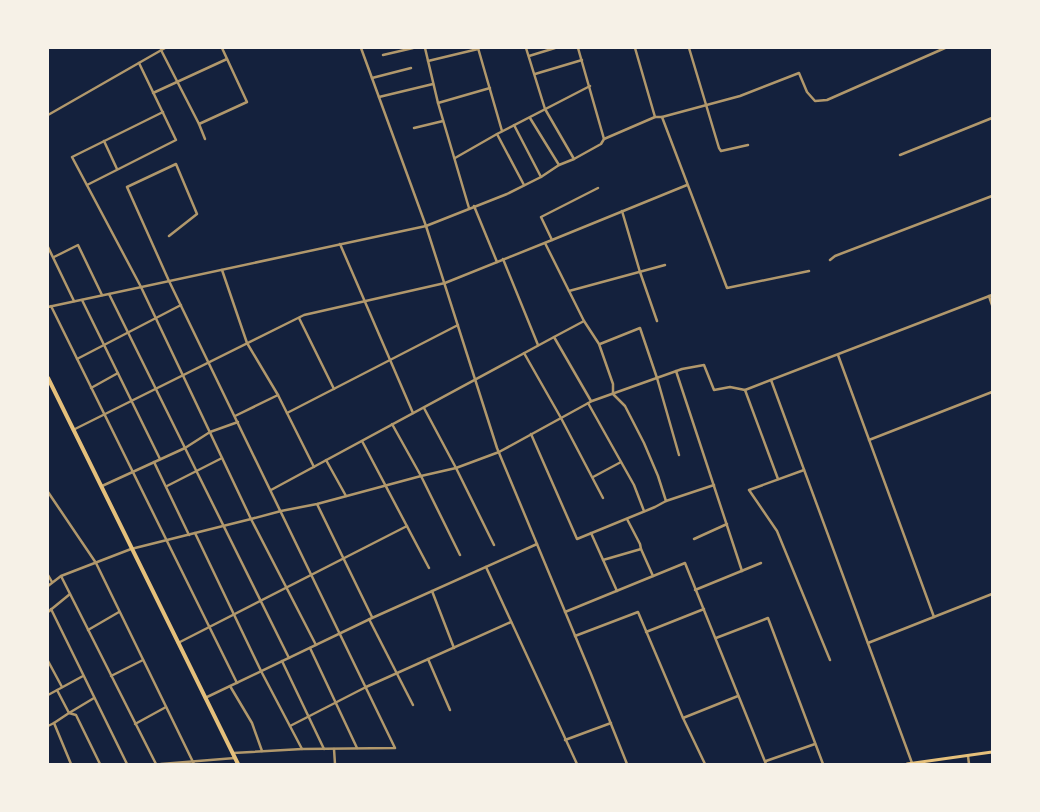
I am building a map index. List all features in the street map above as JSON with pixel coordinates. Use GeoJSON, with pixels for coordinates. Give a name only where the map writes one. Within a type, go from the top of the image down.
{"type":"FeatureCollection","features":[{"type":"Feature","properties":{"kind":"main road"},"geometry":{"type":"LineString","coordinates":[[48,378],[238,764]]}},
{"type":"Feature","properties":{"kind":"main road"},"geometry":{"type":"LineString","coordinates":[[907,764],[992,752]]}},
{"type":"Feature","properties":{"kind":"street"},"geometry":{"type":"LineString","coordinates":[[48,115],[165,48]]}},
{"type":"Feature","properties":{"kind":"street"},"geometry":{"type":"LineString","coordinates":[[199,124],[247,102],[222,48]]}},
{"type":"Feature","properties":{"kind":"street"},"geometry":{"type":"LineString","coordinates":[[361,48],[426,226],[499,452],[627,764]]}},
{"type":"Feature","properties":{"kind":"street"},"geometry":{"type":"LineString","coordinates":[[383,55],[413,48]]}},
{"type":"Feature","properties":{"kind":"street"},"geometry":{"type":"LineString","coordinates":[[425,48],[443,122],[469,208]]}},
{"type":"Feature","properties":{"kind":"street"},"geometry":{"type":"LineString","coordinates":[[428,61],[478,48],[502,131]]}},
{"type":"Feature","properties":{"kind":"street"},"geometry":{"type":"LineString","coordinates":[[526,48],[545,109],[574,159]]}},
{"type":"Feature","properties":{"kind":"street"},"geometry":{"type":"LineString","coordinates":[[529,56],[555,48]]}},
{"type":"Feature","properties":{"kind":"street"},"geometry":{"type":"LineString","coordinates":[[578,48],[604,138]]}},
{"type":"Feature","properties":{"kind":"street"},"geometry":{"type":"LineString","coordinates":[[635,48],[656,117]]}},
{"type":"Feature","properties":{"kind":"street"},"geometry":{"type":"LineString","coordinates":[[689,48],[721,152],[748,145]]}},
{"type":"Feature","properties":{"kind":"street"},"geometry":{"type":"LineString","coordinates":[[237,683],[77,359],[49,307],[426,226],[491,201],[541,177],[559,164],[574,159],[601,144],[604,138],[656,117],[740,96],[799,73],[807,92],[815,101],[827,100],[945,48]]}},
{"type":"Feature","properties":{"kind":"street"},"geometry":{"type":"LineString","coordinates":[[161,50],[205,139]]}},
{"type":"Feature","properties":{"kind":"street"},"geometry":{"type":"LineString","coordinates":[[154,93],[227,59]]}},
{"type":"Feature","properties":{"kind":"street"},"geometry":{"type":"LineString","coordinates":[[534,74],[582,60]]}},
{"type":"Feature","properties":{"kind":"street"},"geometry":{"type":"LineString","coordinates":[[87,185],[176,140],[139,62]]}},
{"type":"Feature","properties":{"kind":"street"},"geometry":{"type":"LineString","coordinates":[[372,78],[411,68]]}},
{"type":"Feature","properties":{"kind":"street"},"geometry":{"type":"LineString","coordinates":[[379,97],[434,84]]}},
{"type":"Feature","properties":{"kind":"street"},"geometry":{"type":"LineString","coordinates":[[455,158],[502,131],[590,86]]}},
{"type":"Feature","properties":{"kind":"street"},"geometry":{"type":"LineString","coordinates":[[438,103],[490,88]]}},
{"type":"Feature","properties":{"kind":"street"},"geometry":{"type":"LineString","coordinates":[[163,112],[72,157],[141,287],[251,520],[316,645]]}},
{"type":"Feature","properties":{"kind":"street"},"geometry":{"type":"LineString","coordinates":[[662,117],[727,288],[809,271]]}},
{"type":"Feature","properties":{"kind":"street"},"geometry":{"type":"LineString","coordinates":[[530,118],[559,164]]}},
{"type":"Feature","properties":{"kind":"street"},"geometry":{"type":"LineString","coordinates":[[900,155],[992,118]]}},
{"type":"Feature","properties":{"kind":"street"},"geometry":{"type":"LineString","coordinates":[[414,128],[443,122]]}},
{"type":"Feature","properties":{"kind":"street"},"geometry":{"type":"LineString","coordinates":[[514,125],[541,177]]}},
{"type":"Feature","properties":{"kind":"street"},"geometry":{"type":"LineString","coordinates":[[497,134],[524,185]]}},
{"type":"Feature","properties":{"kind":"street"},"geometry":{"type":"LineString","coordinates":[[104,142],[118,169]]}},
{"type":"Feature","properties":{"kind":"street"},"geometry":{"type":"LineString","coordinates":[[169,236],[197,214],[176,164],[126,187],[169,281],[239,422],[395,748],[302,749],[233,753]]}},
{"type":"Feature","properties":{"kind":"street"},"geometry":{"type":"LineString","coordinates":[[73,430],[304,316],[444,283],[688,184]]}},
{"type":"Feature","properties":{"kind":"street"},"geometry":{"type":"LineString","coordinates":[[552,240],[541,217],[598,188]]}},
{"type":"Feature","properties":{"kind":"street"},"geometry":{"type":"LineString","coordinates":[[830,260],[835,256],[992,196]]}},
{"type":"Feature","properties":{"kind":"street"},"geometry":{"type":"LineString","coordinates":[[474,206],[496,262]]}},
{"type":"Feature","properties":{"kind":"street"},"geometry":{"type":"LineString","coordinates":[[622,211],[656,321]]}},
{"type":"Feature","properties":{"kind":"street"},"geometry":{"type":"LineString","coordinates":[[545,243],[584,321],[600,344],[613,384],[613,394],[625,406],[640,436],[658,476],[666,501]]}},
{"type":"Feature","properties":{"kind":"street"},"geometry":{"type":"LineString","coordinates":[[340,244],[413,413]]}},
{"type":"Feature","properties":{"kind":"street"},"geometry":{"type":"LineString","coordinates":[[54,257],[78,245],[102,296]]}},
{"type":"Feature","properties":{"kind":"street"},"geometry":{"type":"LineString","coordinates":[[48,246],[74,301]]}},
{"type":"Feature","properties":{"kind":"street"},"geometry":{"type":"LineString","coordinates":[[503,259],[538,345]]}},
{"type":"Feature","properties":{"kind":"street"},"geometry":{"type":"LineString","coordinates":[[570,291],[665,265]]}},
{"type":"Feature","properties":{"kind":"street"},"geometry":{"type":"LineString","coordinates":[[222,270],[247,343],[278,395],[314,467]]}},
{"type":"Feature","properties":{"kind":"street"},"geometry":{"type":"LineString","coordinates":[[110,294],[289,658]]}},
{"type":"Feature","properties":{"kind":"street"},"geometry":{"type":"LineString","coordinates":[[48,586],[62,576],[131,549],[456,468],[499,452],[592,401],[676,371],[704,365],[714,390],[730,387],[745,390],[991,296],[992,305]]}},
{"type":"Feature","properties":{"kind":"street"},"geometry":{"type":"LineString","coordinates":[[82,300],[160,459]]}},
{"type":"Feature","properties":{"kind":"street"},"geometry":{"type":"LineString","coordinates":[[77,359],[181,305]]}},
{"type":"Feature","properties":{"kind":"street"},"geometry":{"type":"LineString","coordinates":[[299,318],[334,389]]}},
{"type":"Feature","properties":{"kind":"street"},"geometry":{"type":"LineString","coordinates":[[271,490],[584,321]]}},
{"type":"Feature","properties":{"kind":"street"},"geometry":{"type":"LineString","coordinates":[[287,413],[458,325]]}},
{"type":"Feature","properties":{"kind":"street"},"geometry":{"type":"LineString","coordinates":[[600,344],[640,328],[657,378],[679,455]]}},
{"type":"Feature","properties":{"kind":"street"},"geometry":{"type":"LineString","coordinates":[[554,337],[592,401]]}},
{"type":"Feature","properties":{"kind":"street"},"geometry":{"type":"LineString","coordinates":[[524,353],[562,418],[603,498]]}},
{"type":"Feature","properties":{"kind":"street"},"geometry":{"type":"LineString","coordinates":[[838,354],[934,617]]}},
{"type":"Feature","properties":{"kind":"street"},"geometry":{"type":"LineString","coordinates":[[676,371],[742,571]]}},
{"type":"Feature","properties":{"kind":"street"},"geometry":{"type":"LineString","coordinates":[[91,388],[118,373]]}},
{"type":"Feature","properties":{"kind":"street"},"geometry":{"type":"LineString","coordinates":[[772,380],[912,763]]}},
{"type":"Feature","properties":{"kind":"street"},"geometry":{"type":"LineString","coordinates":[[745,390],[778,479]]}},
{"type":"Feature","properties":{"kind":"street"},"geometry":{"type":"LineString","coordinates":[[869,440],[992,392]]}},
{"type":"Feature","properties":{"kind":"street"},"geometry":{"type":"LineString","coordinates":[[235,416],[278,395]]}},
{"type":"Feature","properties":{"kind":"street"},"geometry":{"type":"LineString","coordinates":[[588,403],[634,485],[644,512]]}},
{"type":"Feature","properties":{"kind":"street"},"geometry":{"type":"LineString","coordinates":[[424,408],[494,545]]}},
{"type":"Feature","properties":{"kind":"street"},"geometry":{"type":"LineString","coordinates":[[100,486],[185,448],[210,432],[239,422]]}},
{"type":"Feature","properties":{"kind":"street"},"geometry":{"type":"LineString","coordinates":[[392,424],[421,476],[460,555]]}},
{"type":"Feature","properties":{"kind":"street"},"geometry":{"type":"LineString","coordinates":[[531,434],[577,539],[666,501],[714,485]]}},
{"type":"Feature","properties":{"kind":"street"},"geometry":{"type":"LineString","coordinates":[[362,441],[429,568]]}},
{"type":"Feature","properties":{"kind":"street"},"geometry":{"type":"LineString","coordinates":[[166,486],[222,458]]}},
{"type":"Feature","properties":{"kind":"street"},"geometry":{"type":"LineString","coordinates":[[326,460],[346,496]]}},
{"type":"Feature","properties":{"kind":"street"},"geometry":{"type":"LineString","coordinates":[[154,462],[189,535]]}},
{"type":"Feature","properties":{"kind":"street"},"geometry":{"type":"LineString","coordinates":[[593,477],[621,462]]}},
{"type":"Feature","properties":{"kind":"street"},"geometry":{"type":"LineString","coordinates":[[804,470],[749,490],[777,531],[830,660]]}},
{"type":"Feature","properties":{"kind":"street"},"geometry":{"type":"LineString","coordinates":[[48,492],[96,563],[193,763]]}},
{"type":"Feature","properties":{"kind":"street"},"geometry":{"type":"LineString","coordinates":[[317,504],[413,705]]}},
{"type":"Feature","properties":{"kind":"street"},"geometry":{"type":"LineString","coordinates":[[626,519],[640,544],[654,576]]}},
{"type":"Feature","properties":{"kind":"street"},"geometry":{"type":"LineString","coordinates":[[694,539],[727,524]]}},
{"type":"Feature","properties":{"kind":"street"},"geometry":{"type":"LineString","coordinates":[[178,643],[407,526]]}},
{"type":"Feature","properties":{"kind":"street"},"geometry":{"type":"LineString","coordinates":[[590,533],[617,591]]}},
{"type":"Feature","properties":{"kind":"street"},"geometry":{"type":"LineString","coordinates":[[195,534],[302,749]]}},
{"type":"Feature","properties":{"kind":"street"},"geometry":{"type":"LineString","coordinates":[[205,698],[371,618],[537,544]]}},
{"type":"Feature","properties":{"kind":"street"},"geometry":{"type":"LineString","coordinates":[[603,560],[641,549]]}},
{"type":"Feature","properties":{"kind":"street"},"geometry":{"type":"LineString","coordinates":[[695,590],[761,563]]}},
{"type":"Feature","properties":{"kind":"street"},"geometry":{"type":"LineString","coordinates":[[565,612],[686,564],[766,763],[815,744]]}},
{"type":"Feature","properties":{"kind":"street"},"geometry":{"type":"LineString","coordinates":[[486,567],[577,764]]}},
{"type":"Feature","properties":{"kind":"street"},"geometry":{"type":"LineString","coordinates":[[48,575],[52,582]]}},
{"type":"Feature","properties":{"kind":"street"},"geometry":{"type":"LineString","coordinates":[[62,576],[156,764]]}},
{"type":"Feature","properties":{"kind":"street"},"geometry":{"type":"LineString","coordinates":[[432,591],[454,648]]}},
{"type":"Feature","properties":{"kind":"street"},"geometry":{"type":"LineString","coordinates":[[48,612],[70,594]]}},
{"type":"Feature","properties":{"kind":"street"},"geometry":{"type":"LineString","coordinates":[[868,643],[992,594]]}},
{"type":"Feature","properties":{"kind":"street"},"geometry":{"type":"LineString","coordinates":[[51,609],[127,764]]}},
{"type":"Feature","properties":{"kind":"street"},"geometry":{"type":"LineString","coordinates":[[646,632],[704,609]]}},
{"type":"Feature","properties":{"kind":"street"},"geometry":{"type":"LineString","coordinates":[[88,630],[120,612]]}},
{"type":"Feature","properties":{"kind":"street"},"geometry":{"type":"LineString","coordinates":[[575,636],[638,612],[683,718],[705,764]]}},
{"type":"Feature","properties":{"kind":"street"},"geometry":{"type":"LineString","coordinates":[[716,638],[768,618],[823,764]]}},
{"type":"Feature","properties":{"kind":"street"},"geometry":{"type":"LineString","coordinates":[[290,726],[366,687],[511,622]]}},
{"type":"Feature","properties":{"kind":"street"},"geometry":{"type":"LineString","coordinates":[[310,648],[357,748]]}},
{"type":"Feature","properties":{"kind":"street"},"geometry":{"type":"LineString","coordinates":[[428,659],[450,710]]}},
{"type":"Feature","properties":{"kind":"street"},"geometry":{"type":"LineString","coordinates":[[112,676],[143,660]]}},
{"type":"Feature","properties":{"kind":"street"},"geometry":{"type":"LineString","coordinates":[[48,661],[62,688]]}},
{"type":"Feature","properties":{"kind":"street"},"geometry":{"type":"LineString","coordinates":[[282,661],[310,716],[324,749]]}},
{"type":"Feature","properties":{"kind":"street"},"geometry":{"type":"LineString","coordinates":[[48,695],[84,676]]}},
{"type":"Feature","properties":{"kind":"street"},"geometry":{"type":"LineString","coordinates":[[230,686],[252,724],[262,751]]}},
{"type":"Feature","properties":{"kind":"street"},"geometry":{"type":"LineString","coordinates":[[57,690],[69,713],[76,715],[100,764]]}},
{"type":"Feature","properties":{"kind":"street"},"geometry":{"type":"LineString","coordinates":[[683,718],[738,696]]}},
{"type":"Feature","properties":{"kind":"street"},"geometry":{"type":"LineString","coordinates":[[48,726],[94,698]]}},
{"type":"Feature","properties":{"kind":"street"},"geometry":{"type":"LineString","coordinates":[[135,724],[166,707]]}},
{"type":"Feature","properties":{"kind":"street"},"geometry":{"type":"LineString","coordinates":[[54,723],[71,764]]}},
{"type":"Feature","properties":{"kind":"street"},"geometry":{"type":"LineString","coordinates":[[565,740],[611,723]]}},
{"type":"Feature","properties":{"kind":"street"},"geometry":{"type":"LineString","coordinates":[[334,749],[336,764]]}},
{"type":"Feature","properties":{"kind":"street"},"geometry":{"type":"LineString","coordinates":[[968,756],[969,764]]}},
{"type":"Feature","properties":{"kind":"street"},"geometry":{"type":"LineString","coordinates":[[161,764],[193,763],[235,758]]}}]}
